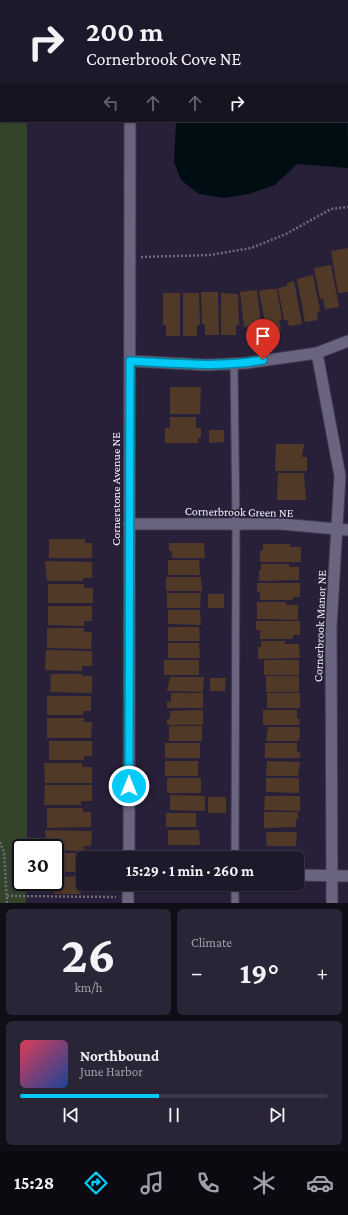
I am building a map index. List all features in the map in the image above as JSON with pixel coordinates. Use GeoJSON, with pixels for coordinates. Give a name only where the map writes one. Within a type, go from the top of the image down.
{"type":"FeatureCollection","features":[{"type":"Feature","properties":{"kind":"street","name":"Cornerstone Avenue NE"},"geometry":{"type":"LineString","coordinates":[[129,851],[130,122]]}},
{"type":"Feature","properties":{"kind":"street"},"geometry":{"type":"LineString","coordinates":[[130,361],[207,365],[234,364],[317,352],[348,341]]}},
{"type":"Feature","properties":{"kind":"street","name":"Cornerbrook Manor NE"},"geometry":{"type":"LineString","coordinates":[[317,352],[340,476],[343,529],[332,628],[332,903]]}},
{"type":"Feature","properties":{"kind":"street","name":"Cornerbrook Green NE"},"geometry":{"type":"LineString","coordinates":[[129,524],[281,524],[343,529]]}},
{"type":"Feature","properties":{"kind":"street"},"geometry":{"type":"LineString","coordinates":[[304,875],[348,876]]}},
{"type":"Feature","properties":{"kind":"lane"},"geometry":{"type":"LineString","coordinates":[[234,364],[236,524],[235,851]]}},
{"type":"Feature","properties":{"kind":"lane"},"geometry":{"type":"LineString","coordinates":[[235,891],[235,903]]}},
{"type":"Feature","properties":{"kind":"path"},"geometry":{"type":"LineString","coordinates":[[130,257],[210,255],[250,248],[286,234],[332,209],[348,207]]}},
{"type":"Feature","properties":{"kind":"path"},"geometry":{"type":"LineString","coordinates":[[0,842],[4,852],[7,903]]}},
{"type":"Feature","properties":{"kind":"path"},"geometry":{"type":"LineString","coordinates":[[7,896],[128,900]]}},
{"type":"Feature","properties":{"kind":"green space"},"geometry":{"type":"Polygon","coordinates":[[[0,122],[27,122],[27,839],[12,839],[12,891],[26,891],[26,903],[0,903],[0,122]]]}},
{"type":"Feature","properties":{"kind":"shaded area"},"geometry":{"type":"Polygon","coordinates":[[[176,122],[348,122],[348,168],[297,164],[275,185],[249,194],[224,198],[199,194],[181,180],[174,162],[176,122]]]}},
{"type":"Feature","properties":{"kind":"building"},"geometry":{"type":"Polygon","coordinates":[[[348,248],[348,292],[338,293],[331,251],[348,248]]]}},
{"type":"Feature","properties":{"kind":"building"},"geometry":{"type":"Polygon","coordinates":[[[331,265],[339,307],[325,309],[323,298],[320,299],[314,268],[331,265]]]}},
{"type":"Feature","properties":{"kind":"building"},"geometry":{"type":"Polygon","coordinates":[[[313,275],[320,311],[317,312],[318,320],[305,322],[297,279],[313,275]]]}},
{"type":"Feature","properties":{"kind":"building"},"geometry":{"type":"Polygon","coordinates":[[[294,281],[302,324],[289,326],[287,320],[284,320],[278,288],[287,286],[287,283],[294,281]]]}},
{"type":"Feature","properties":{"kind":"building"},"geometry":{"type":"Polygon","coordinates":[[[277,289],[282,319],[279,320],[281,330],[267,333],[259,291],[277,289]]]}},
{"type":"Feature","properties":{"kind":"building"},"geometry":{"type":"Polygon","coordinates":[[[257,290],[262,333],[248,335],[247,326],[244,327],[240,292],[257,290]]]}},
{"type":"Feature","properties":{"kind":"building"},"geometry":{"type":"Polygon","coordinates":[[[201,292],[218,292],[219,335],[205,335],[205,324],[202,324],[201,292]]]}},
{"type":"Feature","properties":{"kind":"building"},"geometry":{"type":"Polygon","coordinates":[[[163,293],[180,293],[180,336],[166,336],[166,325],[163,325],[163,293]]]}},
{"type":"Feature","properties":{"kind":"building"},"geometry":{"type":"Polygon","coordinates":[[[183,293],[199,293],[200,325],[197,325],[197,336],[183,336],[183,293]]]}},
{"type":"Feature","properties":{"kind":"building"},"geometry":{"type":"Polygon","coordinates":[[[221,293],[238,294],[239,325],[236,325],[236,335],[221,335],[221,293]]]}},
{"type":"Feature","properties":{"kind":"building"},"geometry":{"type":"Polygon","coordinates":[[[170,387],[201,387],[200,414],[170,414],[170,387]]]}},
{"type":"Feature","properties":{"kind":"building"},"geometry":{"type":"Polygon","coordinates":[[[170,417],[196,417],[196,428],[201,428],[201,438],[198,438],[198,443],[165,443],[165,428],[170,428],[170,417]]]}},
{"type":"Feature","properties":{"kind":"building"},"geometry":{"type":"Polygon","coordinates":[[[209,430],[224,430],[224,442],[209,443],[209,430]]]}},
{"type":"Feature","properties":{"kind":"building"},"geometry":{"type":"Polygon","coordinates":[[[276,444],[304,444],[302,457],[307,457],[307,471],[275,471],[276,444]]]}},
{"type":"Feature","properties":{"kind":"building"},"geometry":{"type":"Polygon","coordinates":[[[278,473],[304,473],[306,500],[277,500],[278,473]]]}},
{"type":"Feature","properties":{"kind":"building"},"geometry":{"type":"Polygon","coordinates":[[[49,539],[85,539],[85,543],[92,543],[92,558],[49,558],[49,539]]]}},
{"type":"Feature","properties":{"kind":"building"},"geometry":{"type":"Polygon","coordinates":[[[169,543],[204,543],[205,558],[172,558],[172,551],[169,551],[169,543]]]}},
{"type":"Feature","properties":{"kind":"building"},"geometry":{"type":"Polygon","coordinates":[[[263,544],[290,544],[290,547],[301,547],[301,562],[260,562],[260,551],[263,550],[263,544]]]}},
{"type":"Feature","properties":{"kind":"building"},"geometry":{"type":"Polygon","coordinates":[[[168,560],[199,560],[200,575],[168,575],[168,560]]]}},
{"type":"Feature","properties":{"kind":"building"},"geometry":{"type":"Polygon","coordinates":[[[45,561],[92,562],[92,578],[83,578],[83,581],[47,581],[45,561]]]}},
{"type":"Feature","properties":{"kind":"building"},"geometry":{"type":"Polygon","coordinates":[[[261,564],[289,564],[289,567],[299,567],[299,580],[259,581],[259,570],[261,570],[261,564]]]}},
{"type":"Feature","properties":{"kind":"building"},"geometry":{"type":"Polygon","coordinates":[[[166,577],[201,577],[202,591],[166,591],[166,577]]]}},
{"type":"Feature","properties":{"kind":"building"},"geometry":{"type":"Polygon","coordinates":[[[257,583],[300,583],[300,597],[293,597],[293,600],[260,600],[260,592],[257,592],[257,583]]]}},
{"type":"Feature","properties":{"kind":"building"},"geometry":{"type":"Polygon","coordinates":[[[48,584],[84,584],[84,588],[93,588],[93,603],[48,603],[48,584]]]}},
{"type":"Feature","properties":{"kind":"building"},"geometry":{"type":"Polygon","coordinates":[[[167,593],[201,593],[200,608],[167,608],[167,593]]]}},
{"type":"Feature","properties":{"kind":"building"},"geometry":{"type":"Polygon","coordinates":[[[208,594],[224,594],[224,608],[208,608],[208,594]]]}},
{"type":"Feature","properties":{"kind":"building"},"geometry":{"type":"Polygon","coordinates":[[[257,602],[286,602],[286,605],[298,605],[298,620],[257,619],[257,602]]]}},
{"type":"Feature","properties":{"kind":"building"},"geometry":{"type":"Polygon","coordinates":[[[48,606],[92,606],[92,621],[84,621],[84,626],[48,625],[48,606]]]}},
{"type":"Feature","properties":{"kind":"building"},"geometry":{"type":"Polygon","coordinates":[[[168,610],[200,610],[201,625],[168,624],[168,610]]]}},
{"type":"Feature","properties":{"kind":"building"},"geometry":{"type":"Polygon","coordinates":[[[256,621],[300,621],[300,635],[293,635],[293,639],[260,639],[260,630],[256,630],[256,621]]]}},
{"type":"Feature","properties":{"kind":"building"},"geometry":{"type":"Polygon","coordinates":[[[168,627],[199,627],[200,641],[168,641],[168,627]]]}},
{"type":"Feature","properties":{"kind":"building"},"geometry":{"type":"Polygon","coordinates":[[[47,628],[84,628],[84,632],[92,632],[91,649],[47,648],[47,628]]]}},
{"type":"Feature","properties":{"kind":"building"},"geometry":{"type":"Polygon","coordinates":[[[261,641],[285,641],[285,644],[299,644],[300,658],[258,659],[258,647],[261,647],[261,641]]]}},
{"type":"Feature","properties":{"kind":"building"},"geometry":{"type":"Polygon","coordinates":[[[168,643],[199,643],[200,658],[168,658],[168,643]]]}},
{"type":"Feature","properties":{"kind":"building"},"geometry":{"type":"Polygon","coordinates":[[[46,650],[92,651],[92,666],[82,666],[82,671],[45,670],[46,650]]]}},
{"type":"Feature","properties":{"kind":"building"},"geometry":{"type":"Polygon","coordinates":[[[164,660],[199,660],[199,675],[164,675],[164,660]]]}},
{"type":"Feature","properties":{"kind":"building"},"geometry":{"type":"Polygon","coordinates":[[[264,660],[299,660],[299,675],[264,675],[264,660]]]}},
{"type":"Feature","properties":{"kind":"building"},"geometry":{"type":"Polygon","coordinates":[[[51,674],[82,674],[82,676],[92,676],[92,693],[50,692],[51,674]]]}},
{"type":"Feature","properties":{"kind":"building"},"geometry":{"type":"Polygon","coordinates":[[[266,676],[299,676],[299,692],[266,692],[266,676]]]}},
{"type":"Feature","properties":{"kind":"building"},"geometry":{"type":"Polygon","coordinates":[[[170,677],[204,677],[203,692],[167,691],[170,677]]]}},
{"type":"Feature","properties":{"kind":"building"},"geometry":{"type":"Polygon","coordinates":[[[210,678],[226,678],[225,691],[210,691],[210,678]]]}},
{"type":"Feature","properties":{"kind":"building"},"geometry":{"type":"Polygon","coordinates":[[[171,693],[203,693],[203,708],[167,708],[167,702],[171,702],[171,693]]]}},
{"type":"Feature","properties":{"kind":"building"},"geometry":{"type":"Polygon","coordinates":[[[267,693],[300,693],[300,708],[267,708],[267,693]]]}},
{"type":"Feature","properties":{"kind":"building"},"geometry":{"type":"Polygon","coordinates":[[[47,696],[91,696],[91,711],[83,711],[83,715],[47,715],[47,696]]]}},
{"type":"Feature","properties":{"kind":"building"},"geometry":{"type":"Polygon","coordinates":[[[203,710],[203,725],[167,725],[167,719],[170,719],[170,711],[203,710]]]}},
{"type":"Feature","properties":{"kind":"building"},"geometry":{"type":"Polygon","coordinates":[[[263,710],[297,710],[297,719],[300,719],[299,725],[263,725],[263,710]]]}},
{"type":"Feature","properties":{"kind":"building"},"geometry":{"type":"Polygon","coordinates":[[[47,718],[84,718],[84,722],[92,722],[91,738],[47,738],[47,718]]]}},
{"type":"Feature","properties":{"kind":"building"},"geometry":{"type":"Polygon","coordinates":[[[169,726],[202,726],[202,741],[169,741],[169,726]]]}},
{"type":"Feature","properties":{"kind":"building"},"geometry":{"type":"Polygon","coordinates":[[[268,727],[300,727],[299,741],[266,741],[268,727]]]}},
{"type":"Feature","properties":{"kind":"building"},"geometry":{"type":"Polygon","coordinates":[[[49,741],[92,741],[92,756],[84,756],[84,760],[49,760],[49,741]]]}},
{"type":"Feature","properties":{"kind":"building"},"geometry":{"type":"Polygon","coordinates":[[[165,743],[200,743],[200,758],[165,758],[165,743]]]}},
{"type":"Feature","properties":{"kind":"building"},"geometry":{"type":"Polygon","coordinates":[[[265,743],[297,743],[297,752],[300,752],[300,758],[265,758],[265,743]]]}},
{"type":"Feature","properties":{"kind":"building"},"geometry":{"type":"Polygon","coordinates":[[[165,761],[198,761],[198,776],[165,776],[165,761]]]}},
{"type":"Feature","properties":{"kind":"building"},"geometry":{"type":"Polygon","coordinates":[[[267,761],[300,762],[298,776],[266,776],[267,761]]]}},
{"type":"Feature","properties":{"kind":"building"},"geometry":{"type":"Polygon","coordinates":[[[44,763],[82,763],[82,767],[92,767],[92,783],[45,783],[44,763]]]}},
{"type":"Feature","properties":{"kind":"building"},"geometry":{"type":"Polygon","coordinates":[[[167,778],[201,778],[201,793],[167,793],[167,778]]]}},
{"type":"Feature","properties":{"kind":"building"},"geometry":{"type":"Polygon","coordinates":[[[266,778],[299,778],[299,793],[266,792],[266,778]]]}},
{"type":"Feature","properties":{"kind":"building"},"geometry":{"type":"Polygon","coordinates":[[[45,785],[92,785],[92,801],[81,801],[81,805],[44,805],[45,785]]]}},
{"type":"Feature","properties":{"kind":"building"},"geometry":{"type":"Polygon","coordinates":[[[170,795],[205,796],[205,811],[170,810],[170,795]]]}},
{"type":"Feature","properties":{"kind":"building"},"geometry":{"type":"Polygon","coordinates":[[[265,796],[300,796],[300,811],[264,810],[265,796]]]}},
{"type":"Feature","properties":{"kind":"building"},"geometry":{"type":"Polygon","coordinates":[[[208,797],[226,797],[226,813],[208,813],[208,797]]]}},
{"type":"Feature","properties":{"kind":"building"},"geometry":{"type":"Polygon","coordinates":[[[47,808],[83,808],[83,812],[91,812],[91,827],[47,828],[47,808]]]}},
{"type":"Feature","properties":{"kind":"building"},"geometry":{"type":"Polygon","coordinates":[[[264,812],[298,812],[296,827],[264,828],[264,812]]]}},
{"type":"Feature","properties":{"kind":"building"},"geometry":{"type":"Polygon","coordinates":[[[166,813],[196,813],[196,827],[166,827],[166,813]]]}},
{"type":"Feature","properties":{"kind":"building"},"geometry":{"type":"Polygon","coordinates":[[[45,830],[92,831],[91,846],[84,846],[84,851],[64,850],[64,839],[46,839],[45,830]]]}},
{"type":"Feature","properties":{"kind":"building"},"geometry":{"type":"Polygon","coordinates":[[[168,830],[199,830],[200,845],[168,845],[168,830]]]}},
{"type":"Feature","properties":{"kind":"building"},"geometry":{"type":"Polygon","coordinates":[[[266,832],[297,832],[296,846],[267,846],[266,832]]]}},
{"type":"Feature","properties":{"kind":"building"},"geometry":{"type":"Polygon","coordinates":[[[64,853],[76,853],[76,872],[64,872],[64,853]]]}},
{"type":"Feature","properties":{"kind":"building"},"geometry":{"type":"Polygon","coordinates":[[[76,876],[76,891],[81,891],[81,894],[54,894],[54,891],[64,891],[64,877],[76,876]]]}},
{"type":"Feature","properties":{"kind":"route"},"geometry":{"type":"LineString","coordinates":[[129,786],[130,361],[207,365],[247,363],[263,360]]}}]}
